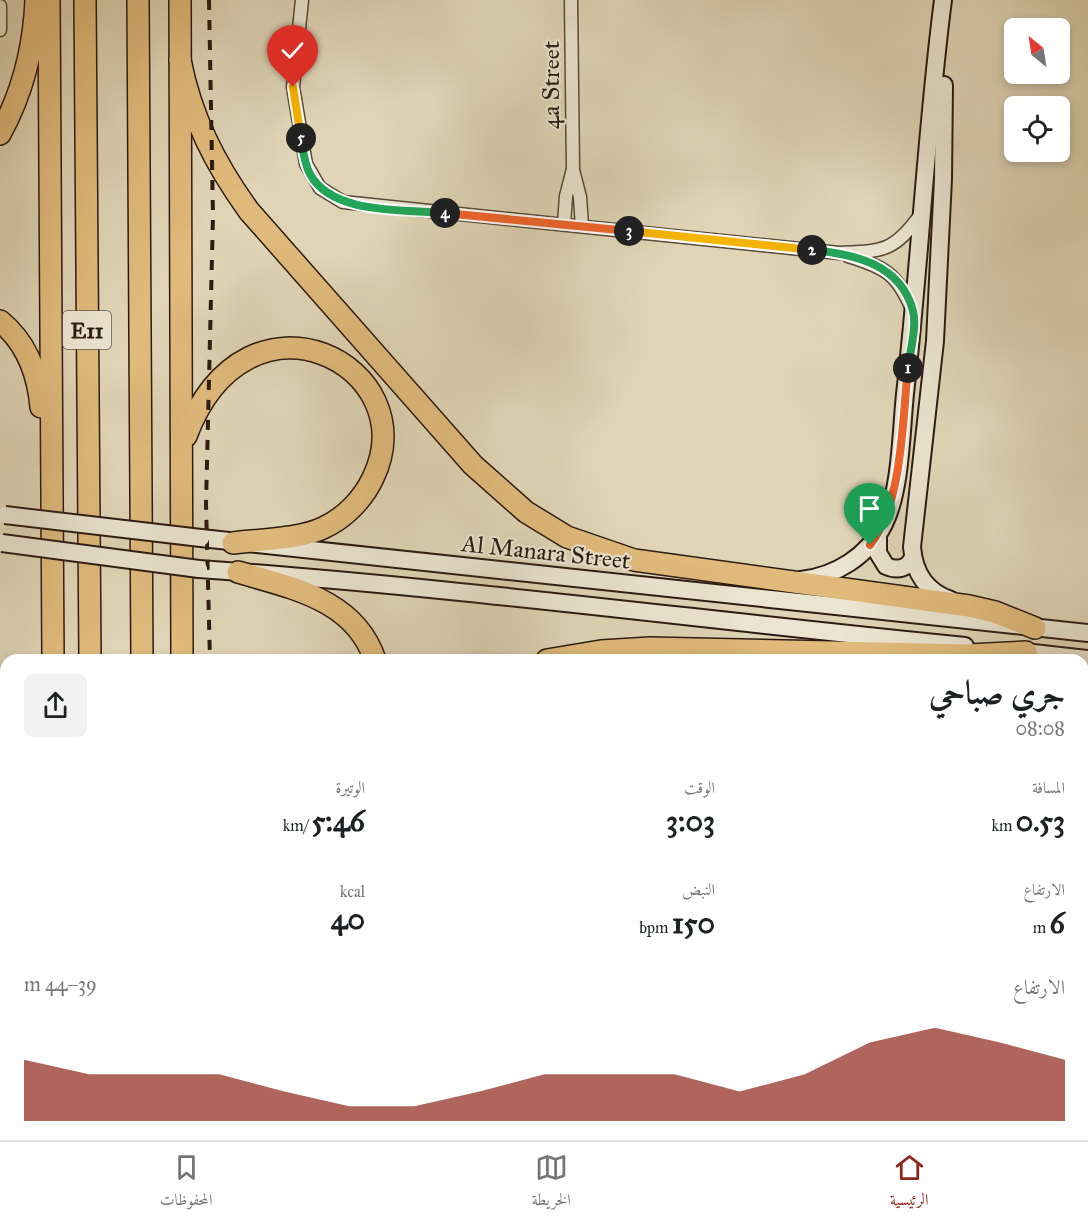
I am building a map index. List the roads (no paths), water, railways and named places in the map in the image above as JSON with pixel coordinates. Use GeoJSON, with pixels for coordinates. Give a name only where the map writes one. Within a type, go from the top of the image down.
{"type":"FeatureCollection","features":[{"type":"Feature","properties":{"kind":"highway"},"geometry":{"type":"LineString","coordinates":[[0,134],[24,76],[34,30],[36,0]]}},
{"type":"Feature","properties":{"kind":"highway"},"geometry":{"type":"LineString","coordinates":[[49,0],[53,654]]}},
{"type":"Feature","properties":{"kind":"highway","name":"E11"},"geometry":{"type":"LineString","coordinates":[[85,0],[90,654]]}},
{"type":"Feature","properties":{"kind":"highway","name":"E11"},"geometry":{"type":"LineString","coordinates":[[138,0],[142,654]]}},
{"type":"Feature","properties":{"kind":"highway"},"geometry":{"type":"LineString","coordinates":[[180,0],[182,654]]}},
{"type":"Feature","properties":{"kind":"highway"},"geometry":{"type":"LineString","coordinates":[[180,60],[191,106],[202,134],[221,170],[249,211],[473,465],[508,498],[567,537],[611,554],[658,564],[969,606],[995,612],[1035,628]]}},
{"type":"Feature","properties":{"kind":"highway"},"geometry":{"type":"LineString","coordinates":[[0,321],[22,344],[35,370],[52,455]]}},
{"type":"Feature","properties":{"kind":"highway"},"geometry":{"type":"LineString","coordinates":[[181,447],[197,407],[215,381],[241,360],[274,348],[309,349],[326,354],[354,373],[375,401],[383,435],[381,454],[370,485],[354,506],[334,522],[310,532],[233,543]]}},
{"type":"Feature","properties":{"kind":"highway"},"geometry":{"type":"LineString","coordinates":[[237,572],[303,592],[331,605],[355,624],[365,637],[372,654]]}},
{"type":"Feature","properties":{"kind":"highway"},"geometry":{"type":"LineString","coordinates":[[42,654],[53,608]]}},
{"type":"Feature","properties":{"kind":"highway"},"geometry":{"type":"LineString","coordinates":[[594,654],[633,649],[821,654]]}},
{"type":"Feature","properties":{"kind":"highway"},"geometry":{"type":"LineString","coordinates":[[994,654],[1026,652]]}},
{"type":"Feature","properties":{"kind":"main road"},"geometry":{"type":"LineString","coordinates":[[788,581],[808,579],[838,569],[860,555],[878,535],[890,511],[914,313],[938,38],[944,0]]}},
{"type":"Feature","properties":{"kind":"main road"},"geometry":{"type":"LineString","coordinates":[[938,38],[944,80],[940,273],[935,341],[912,535],[913,557],[916,569],[930,589],[939,596],[969,606]]}},
{"type":"Feature","properties":{"kind":"main road","name":"Al Manara Street"},"geometry":{"type":"LineString","coordinates":[[2,515],[233,543],[1088,633]]}},
{"type":"Feature","properties":{"kind":"main road"},"geometry":{"type":"LineString","coordinates":[[878,535],[878,553],[886,566],[902,568],[908,566],[913,557]]}},
{"type":"Feature","properties":{"kind":"main road","name":"Al Manara Street"},"geometry":{"type":"LineString","coordinates":[[1,543],[199,569],[373,583],[745,625],[1044,654]]}},
{"type":"Feature","properties":{"kind":"street"},"geometry":{"type":"LineString","coordinates":[[302,0],[293,75],[294,98],[306,164],[314,180],[327,194],[352,204],[839,253],[876,251],[892,245],[906,235],[923,210]]}},
{"type":"Feature","properties":{"kind":"street","name":"4a Street"},"geometry":{"type":"LineString","coordinates":[[571,0],[573,169],[580,197],[582,226]]}},
{"type":"Feature","properties":{"kind":"street"},"geometry":{"type":"LineString","coordinates":[[0,6],[0,30]]}},
{"type":"Feature","properties":{"kind":"street","name":"4a Street"},"geometry":{"type":"LineString","coordinates":[[564,224],[566,196],[573,169]]}},
{"type":"Feature","properties":{"kind":"street"},"geometry":{"type":"LineString","coordinates":[[839,253],[888,271],[901,285],[914,313]]}},
{"type":"Feature","properties":{"kind":"railway"},"geometry":{"type":"LineString","coordinates":[[209,0],[213,215],[206,504],[210,654]]}}]}
